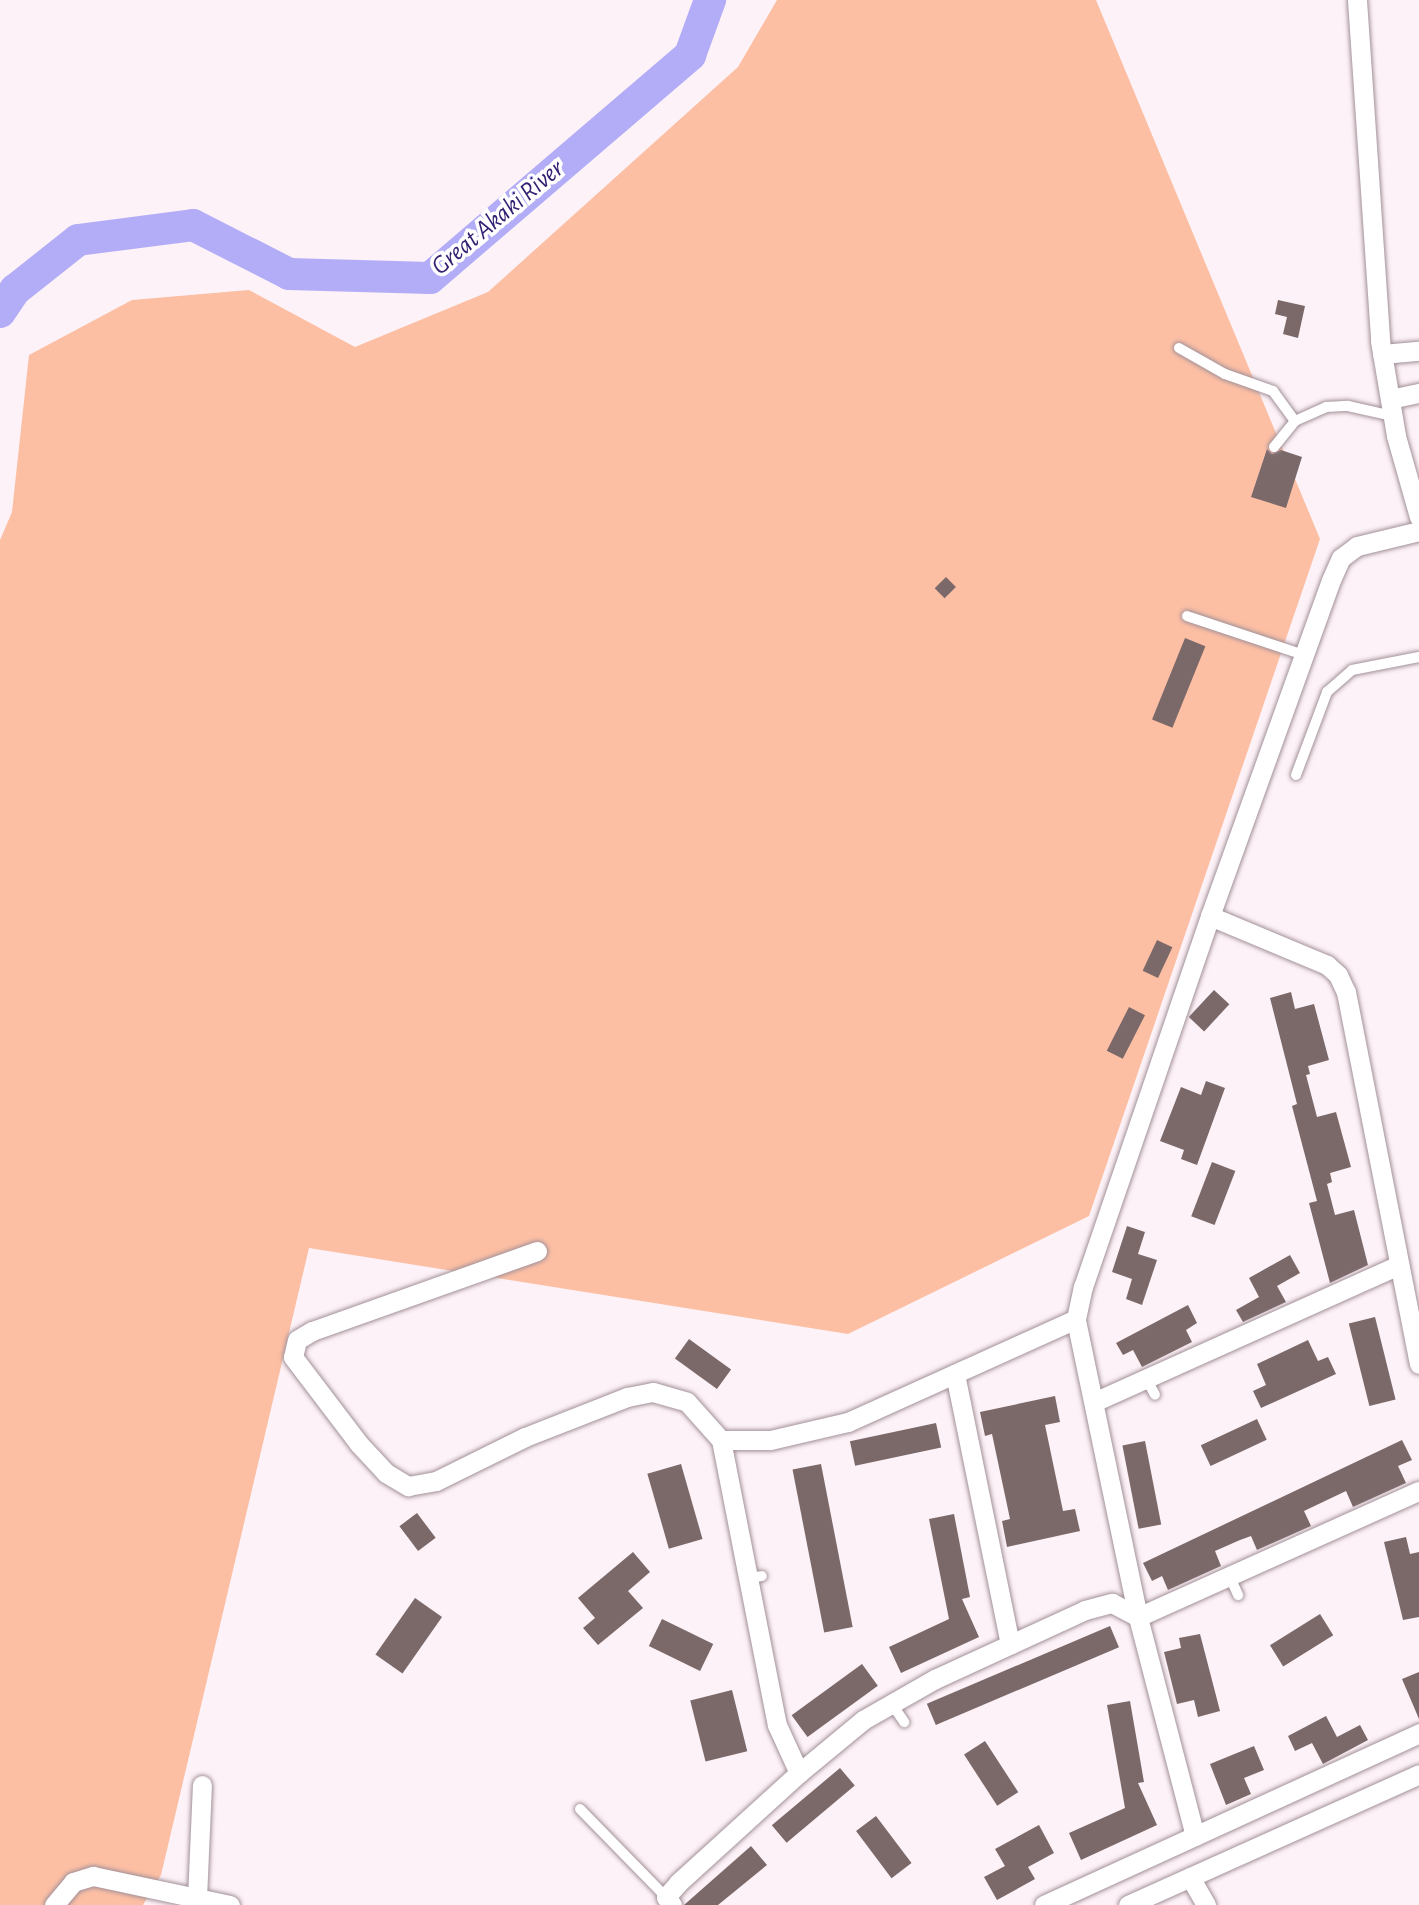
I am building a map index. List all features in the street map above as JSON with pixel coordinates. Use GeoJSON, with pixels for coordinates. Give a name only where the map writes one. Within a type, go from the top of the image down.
{"type":"FeatureCollection","features":[{"type":"Feature","properties":{"kind":"street"},"geometry":{"type":"LineString","coordinates":[[1357,0],[1382,354],[1391,407],[1419,517]]}},
{"type":"Feature","properties":{"kind":"street"},"geometry":{"type":"LineString","coordinates":[[1382,354],[1419,351]]}},
{"type":"Feature","properties":{"kind":"street"},"geometry":{"type":"LineString","coordinates":[[1391,407],[1419,393]]}},
{"type":"Feature","properties":{"kind":"street"},"geometry":{"type":"LineString","coordinates":[[1195,1836],[1138,1617],[1076,1319],[1083,1287],[1210,916],[1341,558],[1357,546],[1419,531]]}},
{"type":"Feature","properties":{"kind":"street"},"geometry":{"type":"LineString","coordinates":[[1210,916],[1327,965],[1338,975],[1346,992],[1419,1364]]}},
{"type":"Feature","properties":{"kind":"street"},"geometry":{"type":"LineString","coordinates":[[537,1251],[312,1331],[298,1340],[293,1357],[359,1444],[395,1480],[408,1486],[436,1481],[525,1437],[627,1397],[653,1392],[687,1402],[721,1440],[755,1577],[776,1725],[799,1773]]}},
{"type":"Feature","properties":{"kind":"street"},"geometry":{"type":"LineString","coordinates":[[1094,1402],[1151,1387],[1399,1265]]}},
{"type":"Feature","properties":{"kind":"street"},"geometry":{"type":"LineString","coordinates":[[721,1440],[769,1440],[808,1434],[848,1422],[1076,1319]]}},
{"type":"Feature","properties":{"kind":"street"},"geometry":{"type":"LineString","coordinates":[[955,1374],[1010,1644]]}},
{"type":"Feature","properties":{"kind":"street"},"geometry":{"type":"LineString","coordinates":[[669,1901],[799,1773],[863,1720],[892,1704],[1010,1644],[1085,1610],[1112,1603],[1138,1617],[1234,1586],[1419,1491]]}},
{"type":"Feature","properties":{"kind":"street"},"geometry":{"type":"LineString","coordinates":[[1044,1905],[1419,1733]]}},
{"type":"Feature","properties":{"kind":"street"},"geometry":{"type":"LineString","coordinates":[[1128,1905],[1418,1778]]}},
{"type":"Feature","properties":{"kind":"street"},"geometry":{"type":"LineString","coordinates":[[197,1898],[202,1785]]}},
{"type":"Feature","properties":{"kind":"street"},"geometry":{"type":"LineString","coordinates":[[54,1905],[73,1882],[93,1876],[230,1905]]}},
{"type":"Feature","properties":{"kind":"street"},"geometry":{"type":"LineString","coordinates":[[1190,1877],[1206,1905]]}},
{"type":"Feature","properties":{"kind":"lane"},"geometry":{"type":"LineString","coordinates":[[1179,348],[1225,374],[1273,391],[1295,421]]}},
{"type":"Feature","properties":{"kind":"lane"},"geometry":{"type":"LineString","coordinates":[[1274,447],[1295,421],[1337,406],[1391,407]]}},
{"type":"Feature","properties":{"kind":"lane"},"geometry":{"type":"LineString","coordinates":[[1187,616],[1304,655]]}},
{"type":"Feature","properties":{"kind":"lane"},"geometry":{"type":"LineString","coordinates":[[1296,775],[1327,692],[1352,670],[1419,657]]}},
{"type":"Feature","properties":{"kind":"lane"},"geometry":{"type":"LineString","coordinates":[[892,1704],[904,1722]]}},
{"type":"Feature","properties":{"kind":"lane"},"geometry":{"type":"LineString","coordinates":[[580,1809],[669,1901]]}},
{"type":"Feature","properties":{"kind":"shaded area"},"geometry":{"type":"Polygon","coordinates":[[[777,0],[1096,0],[1320,539],[1089,1216],[848,1334],[309,1248],[161,1875],[143,1905],[0,1905],[0,540],[12,512],[29,355],[132,300],[249,290],[355,347],[488,292],[738,67],[777,0]]]}},
{"type":"Feature","properties":{"kind":"building"},"geometry":{"type":"Polygon","coordinates":[[[1278,300],[1305,306],[1298,338],[1283,334],[1287,317],[1275,314],[1278,300]]]}},
{"type":"Feature","properties":{"kind":"building"},"geometry":{"type":"Polygon","coordinates":[[[1267,449],[1272,454],[1281,450],[1302,457],[1286,508],[1251,497],[1267,449]]]}},
{"type":"Feature","properties":{"kind":"building"},"geometry":{"type":"Polygon","coordinates":[[[946,577],[956,587],[945,598],[935,588],[946,577]]]}},
{"type":"Feature","properties":{"kind":"building"},"geometry":{"type":"Polygon","coordinates":[[[1185,638],[1205,646],[1172,728],[1152,720],[1185,638]]]}},
{"type":"Feature","properties":{"kind":"building"},"geometry":{"type":"Polygon","coordinates":[[[1157,940],[1172,947],[1158,978],[1143,971],[1157,940]]]}},
{"type":"Feature","properties":{"kind":"building"},"geometry":{"type":"Polygon","coordinates":[[[1214,990],[1229,1004],[1204,1031],[1189,1017],[1214,990]]]}},
{"type":"Feature","properties":{"kind":"building"},"geometry":{"type":"Polygon","coordinates":[[[1291,992],[1295,1009],[1314,1004],[1329,1060],[1308,1066],[1310,1074],[1306,1075],[1317,1117],[1336,1112],[1351,1167],[1330,1173],[1332,1182],[1327,1184],[1335,1215],[1354,1210],[1368,1265],[1330,1283],[1309,1203],[1317,1201],[1292,1106],[1297,1104],[1270,998],[1291,992]]]}},
{"type":"Feature","properties":{"kind":"building"},"geometry":{"type":"Polygon","coordinates":[[[1129,1007],[1145,1015],[1123,1059],[1107,1051],[1129,1007]]]}},
{"type":"Feature","properties":{"kind":"building"},"geometry":{"type":"Polygon","coordinates":[[[1206,1081],[1225,1088],[1197,1165],[1181,1159],[1184,1150],[1160,1141],[1181,1087],[1201,1095],[1206,1081]]]}},
{"type":"Feature","properties":{"kind":"building"},"geometry":{"type":"Polygon","coordinates":[[[1212,1162],[1235,1171],[1215,1225],[1191,1216],[1212,1162]]]}},
{"type":"Feature","properties":{"kind":"building"},"geometry":{"type":"Polygon","coordinates":[[[1127,1226],[1145,1232],[1138,1254],[1157,1260],[1142,1305],[1126,1299],[1132,1279],[1112,1272],[1127,1226]]]}},
{"type":"Feature","properties":{"kind":"building"},"geometry":{"type":"Polygon","coordinates":[[[1290,1255],[1300,1273],[1277,1286],[1286,1302],[1243,1322],[1236,1310],[1259,1297],[1249,1278],[1290,1255]]]}},
{"type":"Feature","properties":{"kind":"building"},"geometry":{"type":"Polygon","coordinates":[[[1188,1305],[1197,1323],[1186,1330],[1192,1342],[1142,1367],[1133,1350],[1123,1355],[1116,1343],[1188,1305]]]}},
{"type":"Feature","properties":{"kind":"building"},"geometry":{"type":"Polygon","coordinates":[[[1375,1317],[1396,1399],[1369,1406],[1349,1324],[1375,1317]]]}},
{"type":"Feature","properties":{"kind":"building"},"geometry":{"type":"Polygon","coordinates":[[[689,1339],[731,1370],[717,1389],[675,1358],[689,1339]]]}},
{"type":"Feature","properties":{"kind":"building"},"geometry":{"type":"Polygon","coordinates":[[[1308,1340],[1318,1361],[1328,1357],[1336,1374],[1261,1408],[1253,1391],[1266,1385],[1257,1364],[1308,1340]]]}},
{"type":"Feature","properties":{"kind":"building"},"geometry":{"type":"Polygon","coordinates":[[[1055,1396],[1060,1422],[1045,1425],[1063,1511],[1075,1509],[1080,1531],[1007,1547],[1002,1521],[1010,1519],[992,1434],[985,1436],[980,1412],[1055,1396]]]}},
{"type":"Feature","properties":{"kind":"building"},"geometry":{"type":"Polygon","coordinates":[[[1257,1419],[1267,1440],[1211,1466],[1201,1445],[1257,1419]]]}},
{"type":"Feature","properties":{"kind":"building"},"geometry":{"type":"Polygon","coordinates":[[[936,1423],[941,1447],[855,1466],[850,1441],[936,1423]]]}},
{"type":"Feature","properties":{"kind":"building"},"geometry":{"type":"Polygon","coordinates":[[[1402,1440],[1412,1460],[1398,1466],[1406,1483],[1353,1507],[1346,1491],[1304,1511],[1311,1526],[1257,1550],[1251,1536],[1215,1551],[1221,1566],[1168,1590],[1162,1576],[1152,1581],[1143,1563],[1402,1440]]]}},
{"type":"Feature","properties":{"kind":"building"},"geometry":{"type":"Polygon","coordinates":[[[1145,1441],[1161,1524],[1139,1529],[1122,1445],[1145,1441]]]}},
{"type":"Feature","properties":{"kind":"building"},"geometry":{"type":"Polygon","coordinates":[[[681,1464],[702,1539],[669,1549],[647,1474],[681,1464]]]}},
{"type":"Feature","properties":{"kind":"building"},"geometry":{"type":"Polygon","coordinates":[[[821,1464],[853,1627],[824,1632],[793,1470],[821,1464]]]}},
{"type":"Feature","properties":{"kind":"building"},"geometry":{"type":"Polygon","coordinates":[[[417,1513],[436,1538],[418,1551],[399,1526],[417,1513]]]}},
{"type":"Feature","properties":{"kind":"building"},"geometry":{"type":"Polygon","coordinates":[[[954,1514],[970,1597],[962,1599],[979,1637],[901,1673],[889,1647],[949,1619],[929,1519],[954,1514]]]}},
{"type":"Feature","properties":{"kind":"building"},"geometry":{"type":"Polygon","coordinates":[[[1406,1537],[1410,1554],[1419,1552],[1419,1617],[1403,1620],[1384,1542],[1406,1537]]]}},
{"type":"Feature","properties":{"kind":"building"},"geometry":{"type":"Polygon","coordinates":[[[633,1552],[650,1572],[628,1591],[643,1608],[598,1645],[583,1628],[595,1618],[578,1598],[633,1552]]]}},
{"type":"Feature","properties":{"kind":"building"},"geometry":{"type":"Polygon","coordinates":[[[415,1598],[442,1617],[402,1673],[375,1655],[415,1598]]]}},
{"type":"Feature","properties":{"kind":"building"},"geometry":{"type":"Polygon","coordinates":[[[1320,1614],[1333,1635],[1283,1666],[1270,1645],[1320,1614]]]}},
{"type":"Feature","properties":{"kind":"building"},"geometry":{"type":"Polygon","coordinates":[[[662,1619],[713,1644],[700,1671],[649,1646],[662,1619]]]}},
{"type":"Feature","properties":{"kind":"building"},"geometry":{"type":"Polygon","coordinates":[[[1110,1626],[1119,1647],[936,1725],[927,1704],[1110,1626]]]}},
{"type":"Feature","properties":{"kind":"building"},"geometry":{"type":"Polygon","coordinates":[[[1200,1634],[1220,1711],[1198,1717],[1194,1700],[1177,1704],[1164,1652],[1181,1648],[1179,1638],[1200,1634]]]}},
{"type":"Feature","properties":{"kind":"building"},"geometry":{"type":"Polygon","coordinates":[[[862,1664],[878,1686],[807,1737],[792,1715],[862,1664]]]}},
{"type":"Feature","properties":{"kind":"building"},"geometry":{"type":"Polygon","coordinates":[[[1419,1672],[1419,1719],[1402,1679],[1419,1672]]]}},
{"type":"Feature","properties":{"kind":"building"},"geometry":{"type":"Polygon","coordinates":[[[732,1690],[747,1751],[706,1762],[690,1700],[732,1690]]]}},
{"type":"Feature","properties":{"kind":"building"},"geometry":{"type":"Polygon","coordinates":[[[1130,1701],[1144,1782],[1138,1783],[1157,1825],[1081,1860],[1069,1833],[1125,1808],[1107,1705],[1130,1701]]]}},
{"type":"Feature","properties":{"kind":"building"},"geometry":{"type":"Polygon","coordinates":[[[1326,1716],[1337,1737],[1360,1725],[1368,1740],[1323,1764],[1312,1743],[1295,1751],[1288,1736],[1326,1716]]]}},
{"type":"Feature","properties":{"kind":"building"},"geometry":{"type":"Polygon","coordinates":[[[985,1741],[1018,1792],[997,1806],[964,1755],[985,1741]]]}},
{"type":"Feature","properties":{"kind":"building"},"geometry":{"type":"Polygon","coordinates":[[[1254,1746],[1264,1770],[1244,1778],[1251,1794],[1226,1805],[1210,1764],[1254,1746]]]}},
{"type":"Feature","properties":{"kind":"building"},"geometry":{"type":"Polygon","coordinates":[[[840,1768],[855,1786],[787,1843],[772,1825],[840,1768]]]}},
{"type":"Feature","properties":{"kind":"building"},"geometry":{"type":"Polygon","coordinates":[[[876,1816],[912,1863],[892,1878],[856,1831],[876,1816]]]}},
{"type":"Feature","properties":{"kind":"building"},"geometry":{"type":"Polygon","coordinates":[[[1039,1825],[1054,1853],[1028,1867],[1035,1879],[997,1900],[984,1877],[1005,1866],[995,1849],[1039,1825]]]}},
{"type":"Feature","properties":{"kind":"building"},"geometry":{"type":"Polygon","coordinates":[[[751,1846],[767,1865],[718,1905],[684,1905],[751,1846]]]}},
{"type":"Feature","properties":{"kind":"waterway","name":"Great Akaki River"},"geometry":{"type":"LineString","coordinates":[[0,312],[15,290],[78,240],[193,225],[289,274],[430,278],[690,55],[710,0]]}}]}
